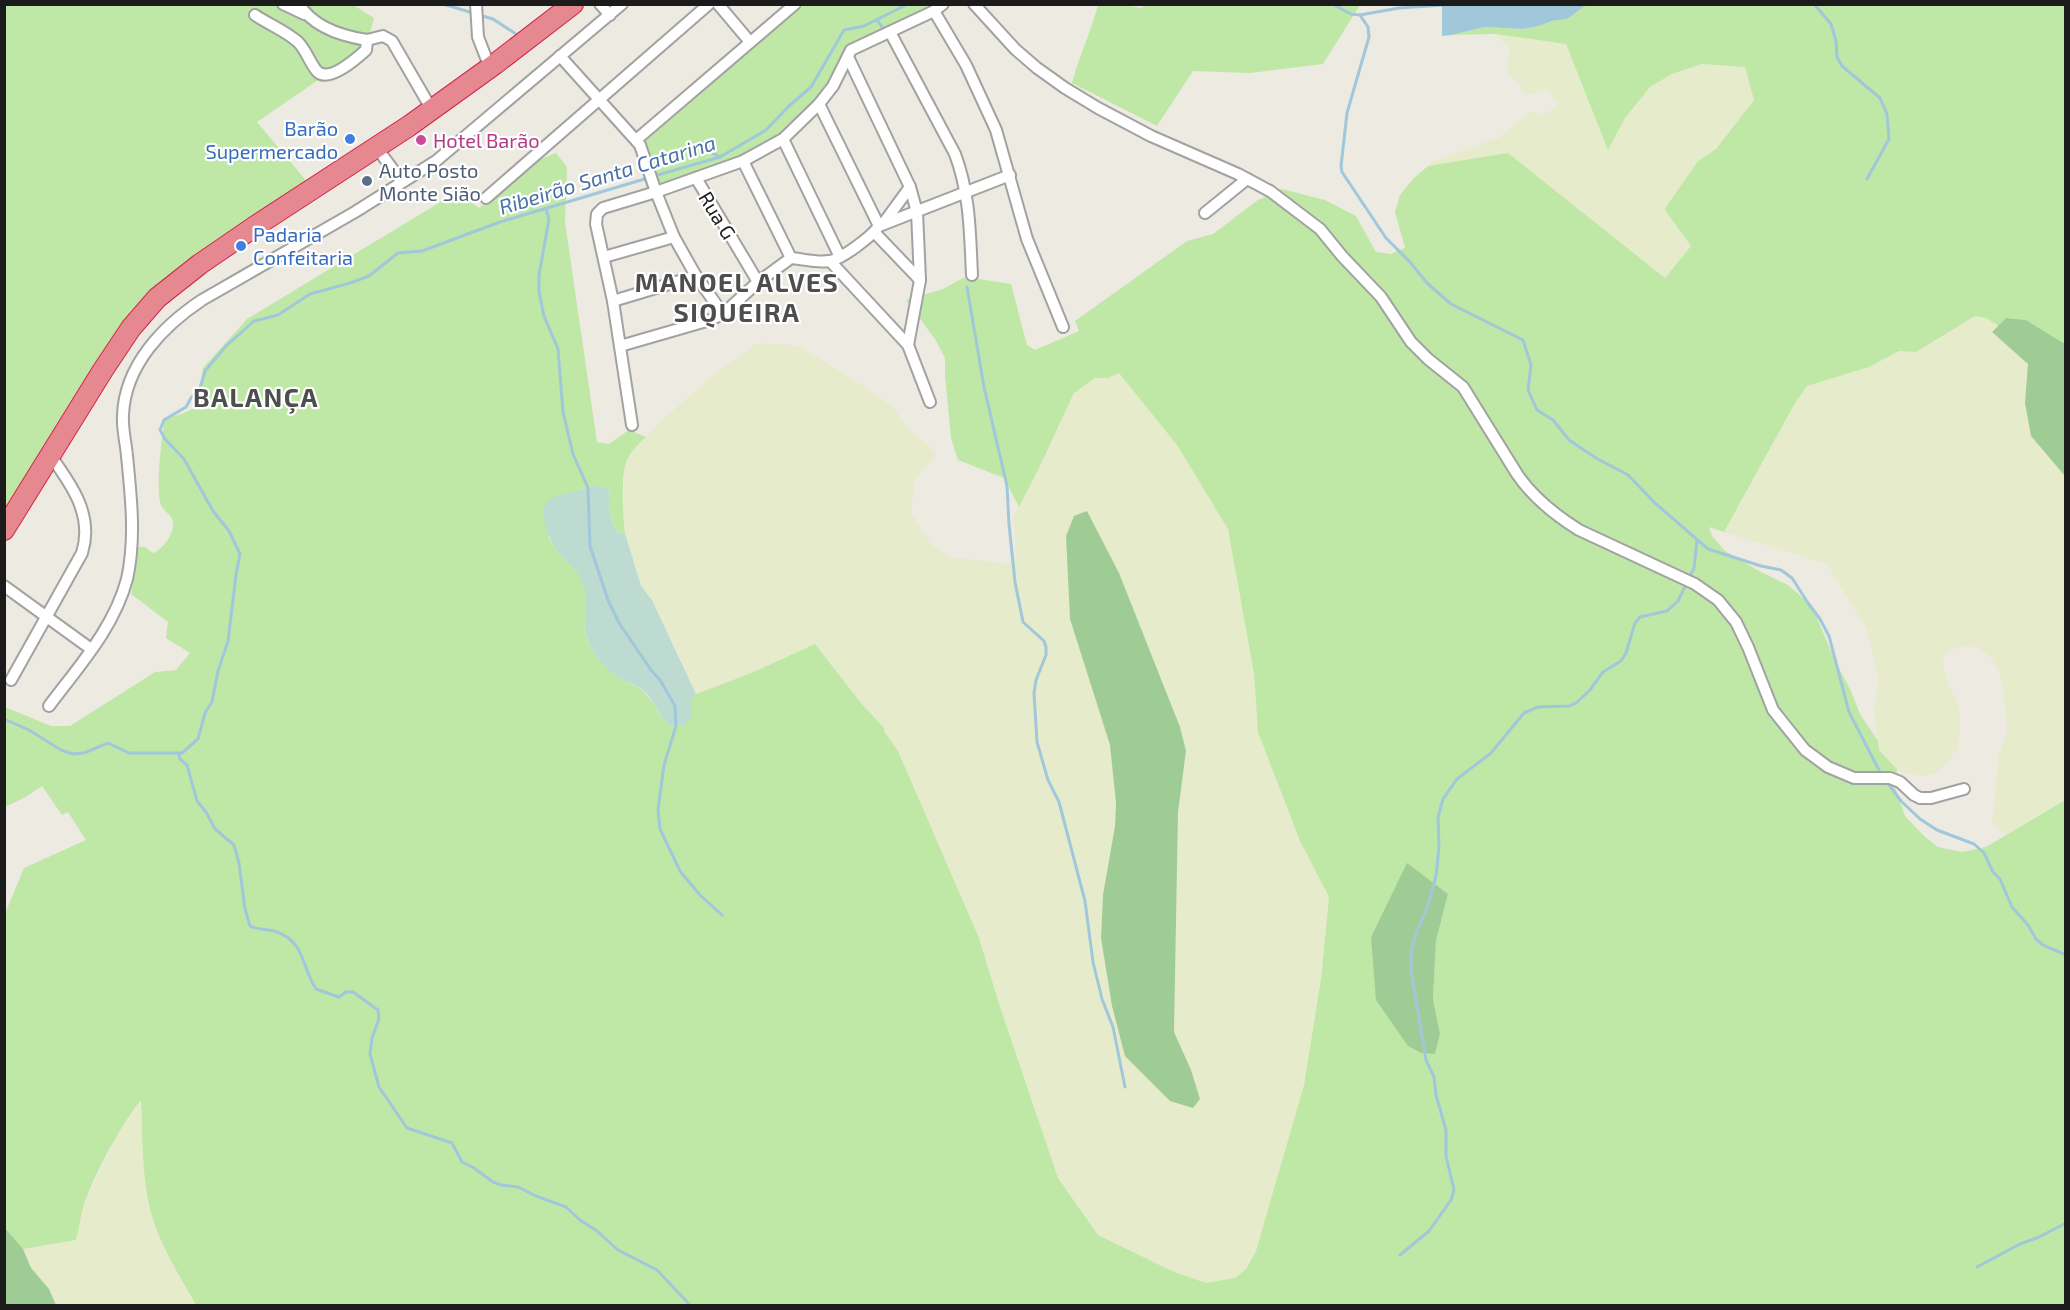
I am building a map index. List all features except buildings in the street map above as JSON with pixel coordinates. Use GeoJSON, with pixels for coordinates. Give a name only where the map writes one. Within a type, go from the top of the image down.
{"type":"FeatureCollection","features":[{"type":"Feature","properties":{"kind":"highway"},"geometry":{"type":"LineString","coordinates":[[4,530],[131,328],[158,298],[200,264],[432,110],[573,4]]}},
{"type":"Feature","properties":{"kind":"street"},"geometry":{"type":"LineString","coordinates":[[283,4],[302,9],[331,30],[367,40],[383,36],[392,41],[432,110]]}},
{"type":"Feature","properties":{"kind":"street"},"geometry":{"type":"LineString","coordinates":[[476,4],[478,37],[490,68]]}},
{"type":"Feature","properties":{"kind":"street"},"geometry":{"type":"LineString","coordinates":[[600,4],[610,15]]}},
{"type":"Feature","properties":{"kind":"street"},"geometry":{"type":"LineString","coordinates":[[49,706],[106,630],[117,609],[127,577],[130,560],[131,515],[123,416],[128,387],[143,356],[167,328],[202,300],[355,212],[447,154],[622,4]]}},
{"type":"Feature","properties":{"kind":"street"},"geometry":{"type":"LineString","coordinates":[[486,198],[709,4]]}},
{"type":"Feature","properties":{"kind":"street"},"geometry":{"type":"LineString","coordinates":[[718,4],[750,42]]}},
{"type":"Feature","properties":{"kind":"street"},"geometry":{"type":"LineString","coordinates":[[636,140],[795,4]]}},
{"type":"Feature","properties":{"kind":"street"},"geometry":{"type":"LineString","coordinates":[[974,4],[1015,49],[1037,69],[1065,88],[1151,136],[1270,191],[1320,229],[1381,297],[1411,342],[1463,387],[1517,474],[1542,503],[1562,520],[1579,530],[1695,584],[1726,609],[1736,622],[1773,710],[1810,754],[1839,773],[1854,778],[1890,778],[1900,782],[1920,798],[1931,798],[1964,789]]}},
{"type":"Feature","properties":{"kind":"street"},"geometry":{"type":"LineString","coordinates":[[632,425],[613,301],[596,224],[597,214],[603,208],[652,182],[696,178],[743,160],[783,139],[819,104],[832,86],[851,50],[938,8],[996,130],[1030,247],[1063,327]]}},
{"type":"Feature","properties":{"kind":"street"},"geometry":{"type":"LineString","coordinates":[[255,15],[298,42],[317,72],[324,76],[348,64],[366,50],[367,40]]}},
{"type":"Feature","properties":{"kind":"street"},"geometry":{"type":"LineString","coordinates":[[890,32],[955,154],[967,192],[972,275]]}},
{"type":"Feature","properties":{"kind":"street"},"geometry":{"type":"LineString","coordinates":[[560,56],[636,140],[674,237],[696,276],[723,314]]}},
{"type":"Feature","properties":{"kind":"street"},"geometry":{"type":"LineString","coordinates":[[848,57],[910,187],[917,212],[920,280],[908,345]]}},
{"type":"Feature","properties":{"kind":"street"},"geometry":{"type":"LineString","coordinates":[[819,104],[879,228],[920,280]]}},
{"type":"Feature","properties":{"kind":"street"},"geometry":{"type":"LineString","coordinates":[[783,139],[835,259],[908,345],[930,402]]}},
{"type":"Feature","properties":{"kind":"street"},"geometry":{"type":"LineString","coordinates":[[377,148],[402,182]]}},
{"type":"Feature","properties":{"kind":"street"},"geometry":{"type":"LineString","coordinates":[[743,160],[791,258]]}},
{"type":"Feature","properties":{"kind":"street"},"geometry":{"type":"LineString","coordinates":[[620,346],[700,324],[723,314],[758,282],[791,258],[835,259],[879,228],[1010,175]]}},
{"type":"Feature","properties":{"kind":"street","name":"Rua G"},"geometry":{"type":"LineString","coordinates":[[696,178],[758,282]]}},
{"type":"Feature","properties":{"kind":"street"},"geometry":{"type":"LineString","coordinates":[[1205,213],[1247,179]]}},
{"type":"Feature","properties":{"kind":"street"},"geometry":{"type":"LineString","coordinates":[[879,228],[910,187]]}},
{"type":"Feature","properties":{"kind":"street"},"geometry":{"type":"LineString","coordinates":[[604,257],[674,237]]}},
{"type":"Feature","properties":{"kind":"street"},"geometry":{"type":"LineString","coordinates":[[613,301],[696,276]]}},
{"type":"Feature","properties":{"kind":"street"},"geometry":{"type":"LineString","coordinates":[[11,681],[82,553],[85,539],[84,520],[78,497],[50,455]]}},
{"type":"Feature","properties":{"kind":"street"},"geometry":{"type":"LineString","coordinates":[[4,586],[48,616],[91,650]]}},
{"type":"Feature","properties":{"kind":"green space"},"geometry":{"type":"Polygon","coordinates":[[[352,4],[374,18],[369,37],[361,47],[343,63],[257,122],[308,183],[151,294],[5,515],[5,5],[352,4]]]}},
{"type":"Feature","properties":{"kind":"green space"},"geometry":{"type":"Polygon","coordinates":[[[1152,4],[1360,5],[1323,64],[1250,73],[1193,71],[1157,126],[1072,83],[1098,5],[1125,5],[1140,8],[1152,4]]]}},
{"type":"Feature","properties":{"kind":"green space"},"geometry":{"type":"Polygon","coordinates":[[[1586,4],[2065,5],[2065,344],[2026,320],[2006,318],[1999,326],[1986,318],[1975,316],[1916,352],[1899,351],[1869,367],[1807,386],[1795,403],[1724,532],[1709,527],[1712,536],[1725,551],[1788,585],[1812,606],[1860,714],[1878,741],[1879,750],[1897,769],[1895,787],[1905,816],[1938,847],[1962,852],[1986,847],[2065,800],[2065,1305],[196,1305],[164,1248],[151,1213],[144,1165],[141,1100],[116,1137],[93,1181],[83,1208],[76,1240],[23,1249],[5,1228],[4,916],[24,868],[86,840],[68,812],[62,815],[42,786],[5,807],[5,707],[51,726],[70,726],[155,672],[176,670],[190,653],[166,638],[168,622],[131,594],[137,547],[145,547],[153,553],[167,541],[173,528],[172,518],[162,507],[159,497],[165,417],[182,414],[198,405],[203,368],[247,319],[457,192],[479,208],[528,164],[556,153],[567,167],[565,222],[597,442],[609,444],[629,430],[646,437],[632,452],[624,469],[625,533],[620,534],[613,525],[609,491],[593,486],[581,489],[548,536],[566,562],[576,571],[585,587],[585,632],[592,650],[614,674],[643,691],[663,719],[671,726],[684,725],[690,701],[696,694],[754,672],[815,644],[861,703],[884,728],[898,751],[979,938],[1058,1178],[1098,1235],[1174,1272],[1206,1283],[1235,1278],[1246,1269],[1256,1251],[1304,1085],[1321,979],[1329,897],[1300,841],[1258,732],[1254,674],[1228,529],[1177,445],[1119,373],[1108,378],[1095,378],[1074,393],[1019,507],[1004,478],[958,460],[951,438],[945,358],[935,339],[906,300],[943,289],[965,277],[1011,284],[1027,345],[1035,350],[1079,331],[1075,321],[1187,241],[1213,234],[1258,200],[1282,189],[1325,200],[1356,216],[1376,252],[1391,254],[1405,248],[1395,212],[1400,195],[1414,178],[1428,166],[1508,153],[1665,278],[1691,246],[1665,210],[1666,207],[1698,161],[1716,149],[1754,100],[1745,67],[1702,64],[1672,74],[1650,87],[1625,118],[1608,150],[1566,44],[1496,34],[1451,35],[1485,27],[1523,29],[1567,19],[1586,4]],[[1407,864],[1371,937],[1375,973],[1408,1046],[1421,1053],[1435,1053],[1440,1034],[1433,999],[1436,941],[1448,894],[1407,864]]]}},
{"type":"Feature","properties":{"kind":"green space"},"geometry":{"type":"Polygon","coordinates":[[[804,5],[929,5],[921,10],[921,13],[848,49],[824,92],[773,140],[751,155],[648,192],[635,150],[804,5]]]}},
{"type":"Feature","properties":{"kind":"green space"},"geometry":{"type":"Polygon","coordinates":[[[1496,34],[1566,44],[1608,149],[1625,118],[1650,87],[1672,74],[1702,64],[1745,67],[1754,100],[1716,149],[1698,161],[1665,210],[1691,246],[1665,278],[1508,153],[1428,166],[1434,161],[1498,138],[1531,111],[1543,116],[1558,104],[1547,89],[1527,95],[1508,72],[1509,48],[1496,34]]]}},
{"type":"Feature","properties":{"kind":"green space"},"geometry":{"type":"Polygon","coordinates":[[[1975,316],[1986,318],[1999,326],[1992,332],[2028,364],[2031,436],[2065,476],[2065,800],[2006,835],[1992,824],[1998,758],[2007,733],[2003,687],[1999,672],[1991,657],[1978,648],[1964,646],[1950,650],[1942,661],[1948,683],[1959,708],[1958,748],[1946,764],[1935,773],[1923,776],[1905,773],[1897,769],[1879,750],[1874,706],[1879,680],[1867,629],[1827,564],[1724,532],[1806,386],[1869,367],[1899,351],[1916,352],[1975,316]]]}},
{"type":"Feature","properties":{"kind":"green space"},"geometry":{"type":"Polygon","coordinates":[[[2006,318],[2026,320],[2065,344],[2065,476],[2031,436],[2025,403],[2028,364],[1992,332],[2006,318]]]}},
{"type":"Feature","properties":{"kind":"green space"},"geometry":{"type":"Polygon","coordinates":[[[761,343],[802,348],[893,407],[908,428],[937,453],[915,480],[911,513],[931,544],[951,557],[1010,564],[1017,556],[1013,517],[1074,393],[1095,378],[1108,378],[1119,372],[1177,445],[1228,529],[1254,674],[1258,732],[1300,841],[1329,897],[1321,979],[1304,1085],[1256,1251],[1246,1269],[1235,1278],[1206,1283],[1174,1272],[1098,1235],[1058,1178],[979,938],[898,751],[884,728],[861,703],[827,659],[754,672],[696,694],[652,600],[641,587],[635,571],[623,520],[625,466],[636,446],[660,422],[711,377],[754,345],[761,343]],[[1087,511],[1070,619],[1110,745],[1116,803],[1115,826],[1103,895],[1101,938],[1112,1006],[1200,1099],[1191,1070],[1174,1032],[1178,812],[1186,751],[1180,727],[1119,573],[1087,511]]]}},
{"type":"Feature","properties":{"kind":"green space"},"geometry":{"type":"Polygon","coordinates":[[[1087,511],[1119,573],[1180,727],[1186,751],[1178,812],[1174,1032],[1191,1070],[1200,1099],[1193,1108],[1170,1101],[1125,1056],[1112,1006],[1101,938],[1103,895],[1115,826],[1116,803],[1110,745],[1070,619],[1066,536],[1074,516],[1087,511]]]}},
{"type":"Feature","properties":{"kind":"green space"},"geometry":{"type":"Polygon","coordinates":[[[1407,863],[1448,894],[1436,941],[1433,999],[1440,1034],[1435,1054],[1421,1053],[1408,1046],[1376,1000],[1371,937],[1407,863]]]}},
{"type":"Feature","properties":{"kind":"green space"},"geometry":{"type":"Polygon","coordinates":[[[142,1099],[146,1188],[156,1227],[196,1305],[56,1305],[49,1289],[31,1268],[23,1249],[76,1240],[83,1208],[91,1189],[120,1130],[142,1099]]]}},
{"type":"Feature","properties":{"kind":"green space"},"geometry":{"type":"Polygon","coordinates":[[[5,1228],[23,1249],[31,1268],[49,1289],[56,1305],[5,1305],[5,1228]]]}},
{"type":"Feature","properties":{"kind":"shaded area"},"geometry":{"type":"Polygon","coordinates":[[[1442,4],[1586,5],[1567,19],[1539,26],[1523,29],[1485,27],[1442,36],[1442,4]]]}},
{"type":"Feature","properties":{"kind":"shaded area"},"geometry":{"type":"Polygon","coordinates":[[[593,486],[608,488],[613,524],[620,534],[625,533],[641,586],[652,600],[696,694],[690,701],[692,717],[684,725],[671,726],[667,723],[646,693],[613,674],[604,665],[587,638],[584,587],[578,574],[553,543],[545,523],[543,508],[551,498],[593,486]]]}},
{"type":"Feature","properties":{"kind":"waterway"},"geometry":{"type":"LineString","coordinates":[[443,4],[473,13]]}},
{"type":"Feature","properties":{"kind":"waterway","name":"Ribeirão Santa Catarina"},"geometry":{"type":"LineString","coordinates":[[654,176],[720,157],[766,130],[811,87],[844,30],[864,26],[908,4]]}},
{"type":"Feature","properties":{"kind":"waterway"},"geometry":{"type":"LineString","coordinates":[[1332,4],[1351,14],[1360,15],[1399,8],[1444,5]]}},
{"type":"Feature","properties":{"kind":"waterway"},"geometry":{"type":"LineString","coordinates":[[1814,4],[1831,24],[1836,41],[1837,57],[1842,66],[1880,98],[1887,114],[1889,139],[1867,179]]}},
{"type":"Feature","properties":{"kind":"waterway"},"geometry":{"type":"LineString","coordinates":[[479,15],[493,19],[516,34]]}},
{"type":"Feature","properties":{"kind":"waterway"},"geometry":{"type":"LineString","coordinates":[[1360,15],[1368,27],[1369,37],[1347,113],[1341,166],[1342,172],[1386,238],[1427,283],[1451,304],[1523,340],[1531,365],[1528,390],[1537,410],[1553,420],[1569,440],[1628,475],[1655,503],[1708,549],[1781,570],[1792,578],[1829,636],[1849,712],[1881,774]]}},
{"type":"Feature","properties":{"kind":"waterway"},"geometry":{"type":"LineString","coordinates":[[877,20],[882,27]]}},
{"type":"Feature","properties":{"kind":"waterway"},"geometry":{"type":"LineString","coordinates":[[694,144],[720,157]]}},
{"type":"Feature","properties":{"kind":"waterway","name":"Ribeirão Santa Catarina"},"geometry":{"type":"LineString","coordinates":[[4,719],[29,730],[61,750],[73,754],[84,753],[108,743],[129,753],[182,753],[198,739],[205,713],[212,702],[218,671],[228,641],[240,554],[229,531],[213,511],[184,459],[165,439],[160,430],[164,420],[186,407],[200,388],[205,371],[226,346],[254,321],[278,315],[310,294],[369,276],[398,253],[422,251],[500,222],[648,178]]}},
{"type":"Feature","properties":{"kind":"waterway"},"geometry":{"type":"LineString","coordinates":[[546,209],[549,219],[539,275],[539,292],[544,316],[558,349],[563,412],[573,454],[588,488],[590,546],[608,600],[619,623],[660,680],[675,706],[676,726],[664,765],[658,810],[660,829],[680,871],[699,894],[722,915]]}},
{"type":"Feature","properties":{"kind":"waterway"},"geometry":{"type":"LineString","coordinates":[[967,287],[984,387],[1007,486],[1015,582],[1023,622],[1044,641],[1046,647],[1046,655],[1036,680],[1034,693],[1037,742],[1048,780],[1059,802],[1085,901],[1093,962],[1102,999],[1113,1027],[1125,1087]]}},
{"type":"Feature","properties":{"kind":"waterway"},"geometry":{"type":"LineString","coordinates":[[1400,1255],[1429,1231],[1451,1200],[1454,1190],[1446,1156],[1446,1130],[1436,1095],[1434,1077],[1426,1060],[1411,969],[1411,954],[1415,937],[1429,902],[1436,876],[1439,847],[1438,817],[1443,799],[1457,779],[1491,753],[1524,713],[1538,707],[1569,706],[1576,703],[1590,690],[1603,672],[1621,661],[1626,653],[1635,623],[1640,617],[1667,611],[1678,601],[1694,568],[1697,540]]}},
{"type":"Feature","properties":{"kind":"waterway"},"geometry":{"type":"LineString","coordinates":[[179,754],[180,759],[187,765],[197,801],[215,829],[234,845],[250,926],[277,932],[293,942],[302,956],[316,989],[339,997],[346,992],[353,992],[378,1010],[379,1019],[372,1038],[370,1054],[379,1087],[407,1128],[452,1143],[462,1162],[493,1182],[518,1187],[566,1207],[618,1250],[657,1270],[691,1306]]}},
{"type":"Feature","properties":{"kind":"waterway"},"geometry":{"type":"LineString","coordinates":[[1887,782],[1901,801],[1920,819],[1937,830],[1974,844],[1984,853],[1993,872],[2000,879],[2012,907],[2028,925],[2036,939],[2043,945],[2066,955]]}},
{"type":"Feature","properties":{"kind":"waterway"},"geometry":{"type":"LineString","coordinates":[[1977,1267],[2066,1223]]}},
{"type":"Feature","properties":{"kind":"place","name":"Barão Supermercado"},"geometry":{"type":"Point","coordinates":[350,139]}},
{"type":"Feature","properties":{"kind":"place","name":"Hotel Barão"},"geometry":{"type":"Point","coordinates":[421,140]}},
{"type":"Feature","properties":{"kind":"place","name":"Auto Posto Monte Sião"},"geometry":{"type":"Point","coordinates":[367,181]}},
{"type":"Feature","properties":{"kind":"place","name":"Padaria Confeitaria"},"geometry":{"type":"Point","coordinates":[241,246]}},
{"type":"Feature","properties":{"kind":"district","name":"MANOEL ALVES SIQUEIRA"},"geometry":{"type":"Point","coordinates":[737,296]}},
{"type":"Feature","properties":{"kind":"district","name":"BALANÇA"},"geometry":{"type":"Point","coordinates":[256,396]}}]}
